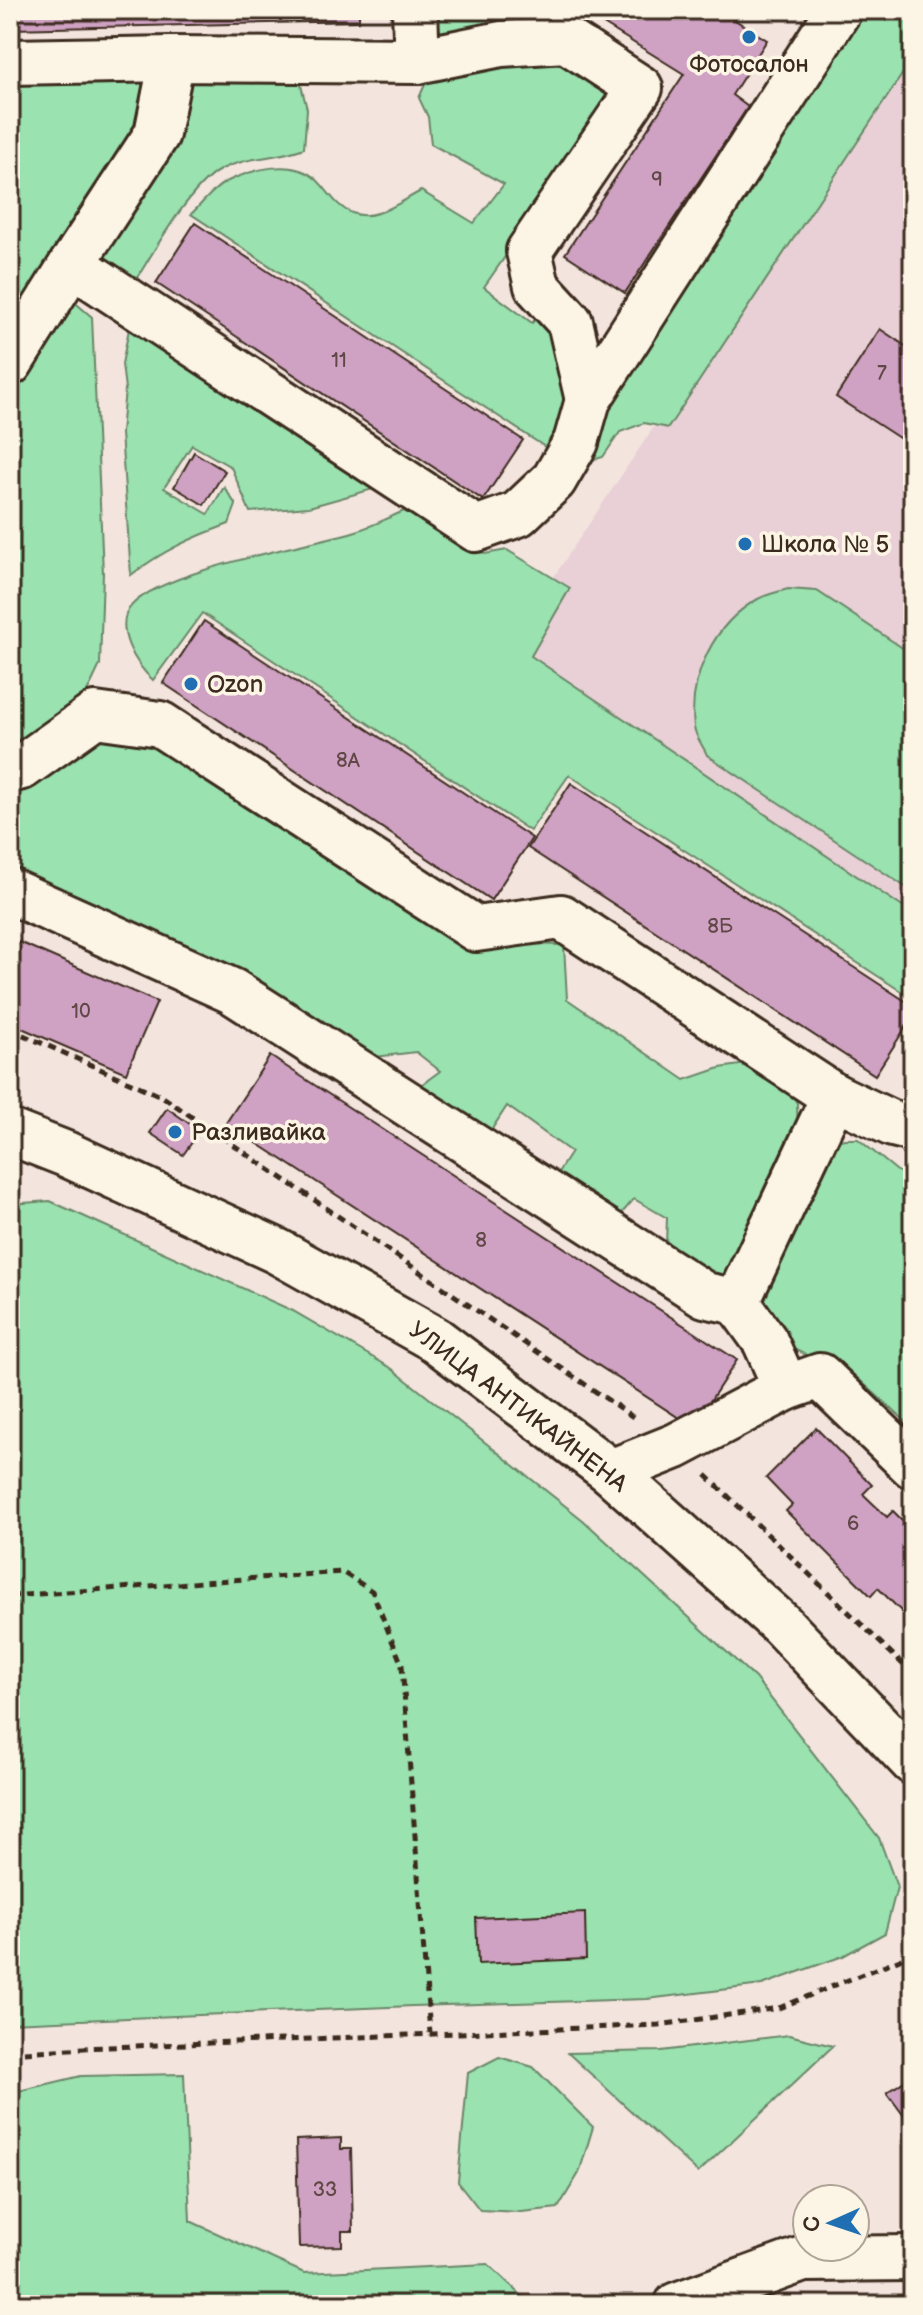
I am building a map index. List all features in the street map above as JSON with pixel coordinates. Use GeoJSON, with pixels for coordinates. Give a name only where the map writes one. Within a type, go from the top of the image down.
{"type":"FeatureCollection","features":[{"type":"Feature","properties":{"kind":"street"},"geometry":{"type":"LineString","coordinates":[[415,10],[417,61]]}},
{"type":"Feature","properties":{"kind":"street"},"geometry":{"type":"LineString","coordinates":[[72,264],[476,529],[518,514],[554,480],[576,442],[588,400],[839,10]]}},
{"type":"Feature","properties":{"kind":"street"},"geometry":{"type":"LineString","coordinates":[[10,62],[172,59],[417,61],[501,44],[566,40],[640,88],[529,251],[537,286],[570,322],[588,400]]}},
{"type":"Feature","properties":{"kind":"street"},"geometry":{"type":"LineString","coordinates":[[10,363],[157,134],[172,59]]}},
{"type":"Feature","properties":{"kind":"street"},"geometry":{"type":"LineString","coordinates":[[10,770],[22,767],[95,715],[160,724],[476,929],[561,917],[834,1096],[893,1124],[913,1129]]}},
{"type":"Feature","properties":{"kind":"street"},"geometry":{"type":"LineString","coordinates":[[10,891],[232,991],[705,1295],[737,1302],[765,1341],[786,1388]]}},
{"type":"Feature","properties":{"kind":"street"},"geometry":{"type":"LineString","coordinates":[[737,1302],[834,1096]]}},
{"type":"Feature","properties":{"kind":"street","name":"УЛИЦА АНТИКАЙНЕНА"},"geometry":{"type":"LineString","coordinates":[[10,1132],[66,1154],[277,1251],[436,1340],[611,1472],[781,1624],[913,1762]]}},
{"type":"Feature","properties":{"kind":"street"},"geometry":{"type":"LineString","coordinates":[[611,1472],[676,1446],[786,1388],[820,1376],[913,1466]]}},
{"type":"Feature","properties":{"kind":"street"},"geometry":{"type":"LineString","coordinates":[[677,2305],[803,2259],[913,2258]]}},
{"type":"Feature","properties":{"kind":"path"},"geometry":{"type":"LineString","coordinates":[[10,1596],[342,1572],[372,1591],[402,1665],[430,2033]]}},
{"type":"Feature","properties":{"kind":"path"},"geometry":{"type":"LineString","coordinates":[[10,2053],[659,2025],[779,2008],[900,1959],[913,1947]]}},
{"type":"Feature","properties":{"kind":"shaded area","name":"Школа № 5"},"geometry":{"type":"Polygon","coordinates":[[[913,38],[913,927],[503,653],[913,38]]]}},
{"type":"Feature","properties":{"kind":"green space"},"geometry":{"type":"Polygon","coordinates":[[[434,10],[492,10],[493,29],[445,34],[435,28],[434,10]]]}},
{"type":"Feature","properties":{"kind":"green space"},"geometry":{"type":"Polygon","coordinates":[[[853,10],[913,10],[913,58],[668,428],[644,423],[620,432],[603,457],[582,463],[590,433],[853,10]]]}},
{"type":"Feature","properties":{"kind":"green space"},"geometry":{"type":"Polygon","coordinates":[[[562,53],[620,91],[484,287],[532,323],[543,311],[570,399],[562,432],[545,447],[191,214],[213,191],[228,181],[261,170],[285,167],[316,179],[341,207],[352,213],[379,213],[421,191],[474,223],[504,184],[431,144],[428,117],[419,98],[427,80],[562,53]]]}},
{"type":"Feature","properties":{"kind":"green space"},"geometry":{"type":"Polygon","coordinates":[[[151,69],[144,131],[10,329],[10,75],[151,69]]]}},
{"type":"Feature","properties":{"kind":"green space"},"geometry":{"type":"Polygon","coordinates":[[[185,74],[300,81],[307,109],[304,148],[230,165],[208,178],[173,221],[134,283],[92,258],[185,74]]]}},
{"type":"Feature","properties":{"kind":"green space"},"geometry":{"type":"Polygon","coordinates":[[[72,300],[92,317],[103,573],[100,665],[82,703],[10,749],[10,393],[72,300]]]}},
{"type":"Feature","properties":{"kind":"green space"},"geometry":{"type":"Polygon","coordinates":[[[129,329],[377,488],[309,507],[250,512],[231,467],[192,445],[164,488],[208,514],[224,487],[236,505],[229,524],[178,545],[131,575],[121,433],[125,389],[122,364],[129,329]]]}},
{"type":"Feature","properties":{"kind":"green space"},"geometry":{"type":"Polygon","coordinates":[[[404,511],[485,554],[507,550],[570,588],[531,656],[913,914],[913,999],[569,775],[530,831],[202,613],[153,680],[134,656],[125,634],[126,614],[148,593],[173,581],[236,561],[360,530],[404,511]]]}},
{"type":"Feature","properties":{"kind":"green space"},"geometry":{"type":"Polygon","coordinates":[[[788,589],[817,591],[913,655],[913,892],[707,755],[696,734],[693,708],[695,689],[707,653],[717,637],[742,609],[761,597],[788,589]]]}},
{"type":"Feature","properties":{"kind":"green space"},"geometry":{"type":"Polygon","coordinates":[[[97,734],[153,740],[520,944],[564,945],[567,999],[685,1080],[720,1068],[760,1062],[783,1079],[797,1103],[798,1134],[732,1271],[716,1280],[666,1245],[667,1218],[634,1199],[616,1220],[557,1174],[571,1152],[507,1106],[488,1135],[417,1088],[440,1071],[416,1052],[367,1058],[10,874],[10,786],[97,734]]]}},
{"type":"Feature","properties":{"kind":"green space"},"geometry":{"type":"Polygon","coordinates":[[[858,1139],[913,1181],[913,1432],[912,1427],[835,1358],[805,1354],[785,1340],[758,1291],[833,1142],[858,1139]]]}},
{"type":"Feature","properties":{"kind":"green space"},"geometry":{"type":"Polygon","coordinates":[[[50,1201],[293,1311],[391,1368],[583,1520],[755,1678],[879,1838],[897,1887],[885,1933],[843,1956],[762,1985],[647,1999],[10,2023],[10,1204],[50,1201]]]}},
{"type":"Feature","properties":{"kind":"green space"},"geometry":{"type":"Polygon","coordinates":[[[789,2035],[833,2046],[698,2173],[568,2053],[661,2051],[789,2035]]]}},
{"type":"Feature","properties":{"kind":"green space"},"geometry":{"type":"Polygon","coordinates":[[[499,2057],[533,2067],[593,2127],[579,2173],[558,2208],[521,2212],[480,2210],[458,2182],[468,2073],[499,2057]]]}},
{"type":"Feature","properties":{"kind":"green space"},"geometry":{"type":"Polygon","coordinates":[[[184,2074],[190,2221],[304,2273],[488,2264],[532,2305],[10,2305],[10,2093],[81,2076],[184,2074]]]}},
{"type":"Feature","properties":{"kind":"building"},"geometry":{"type":"Polygon","coordinates":[[[10,10],[359,10],[359,21],[10,29],[10,10]]]}},
{"type":"Feature","properties":{"kind":"building"},"geometry":{"type":"Polygon","coordinates":[[[581,10],[719,10],[767,40],[732,95],[748,107],[625,293],[565,254],[684,74],[581,10]]]}},
{"type":"Feature","properties":{"kind":"building"},"geometry":{"type":"Polygon","coordinates":[[[195,223],[523,440],[483,500],[156,283],[195,223]]]}},
{"type":"Feature","properties":{"kind":"building"},"geometry":{"type":"Polygon","coordinates":[[[880,329],[913,351],[913,447],[836,397],[880,329]]]}},
{"type":"Feature","properties":{"kind":"building"},"geometry":{"type":"Polygon","coordinates":[[[194,452],[225,471],[204,505],[174,487],[194,452]]]}},
{"type":"Feature","properties":{"kind":"building"},"geometry":{"type":"Polygon","coordinates":[[[204,621],[532,838],[491,900],[163,683],[204,621]]]}},
{"type":"Feature","properties":{"kind":"building"},"geometry":{"type":"Polygon","coordinates":[[[571,783],[913,1006],[913,1016],[875,1075],[528,848],[571,783]]]}},
{"type":"Feature","properties":{"kind":"building"},"geometry":{"type":"Polygon","coordinates":[[[10,938],[157,1002],[126,1073],[10,1023],[10,938]]]}},
{"type":"Feature","properties":{"kind":"building"},"geometry":{"type":"Polygon","coordinates":[[[270,1056],[737,1360],[693,1427],[226,1123],[270,1056]]]}},
{"type":"Feature","properties":{"kind":"building","name":"Разливайка"},"geometry":{"type":"Polygon","coordinates":[[[167,1108],[200,1131],[183,1155],[150,1133],[167,1108]]]}},
{"type":"Feature","properties":{"kind":"building"},"geometry":{"type":"Polygon","coordinates":[[[816,1428],[872,1485],[863,1494],[887,1517],[893,1511],[913,1531],[913,1623],[878,1588],[871,1596],[786,1511],[792,1505],[766,1478],[816,1428]]]}},
{"type":"Feature","properties":{"kind":"building"},"geometry":{"type":"Polygon","coordinates":[[[585,1913],[586,1959],[478,1964],[476,1918],[585,1913]]]}},
{"type":"Feature","properties":{"kind":"building"},"geometry":{"type":"Polygon","coordinates":[[[913,2075],[913,2128],[887,2093],[913,2075]]]}},
{"type":"Feature","properties":{"kind":"building"},"geometry":{"type":"Polygon","coordinates":[[[341,2138],[341,2149],[351,2149],[353,2231],[342,2231],[342,2246],[299,2247],[296,2140],[341,2138]]]}},
{"type":"Feature","properties":{"kind":"place","name":"Фотосалон"},"geometry":{"type":"Point","coordinates":[749,37]}},
{"type":"Feature","properties":{"kind":"place","name":"Школа № 5"},"geometry":{"type":"Point","coordinates":[745,544]}},
{"type":"Feature","properties":{"kind":"place","name":"Ozon"},"geometry":{"type":"Point","coordinates":[191,684]}},
{"type":"Feature","properties":{"kind":"place","name":"Разливайка"},"geometry":{"type":"Point","coordinates":[175,1132]}}]}
